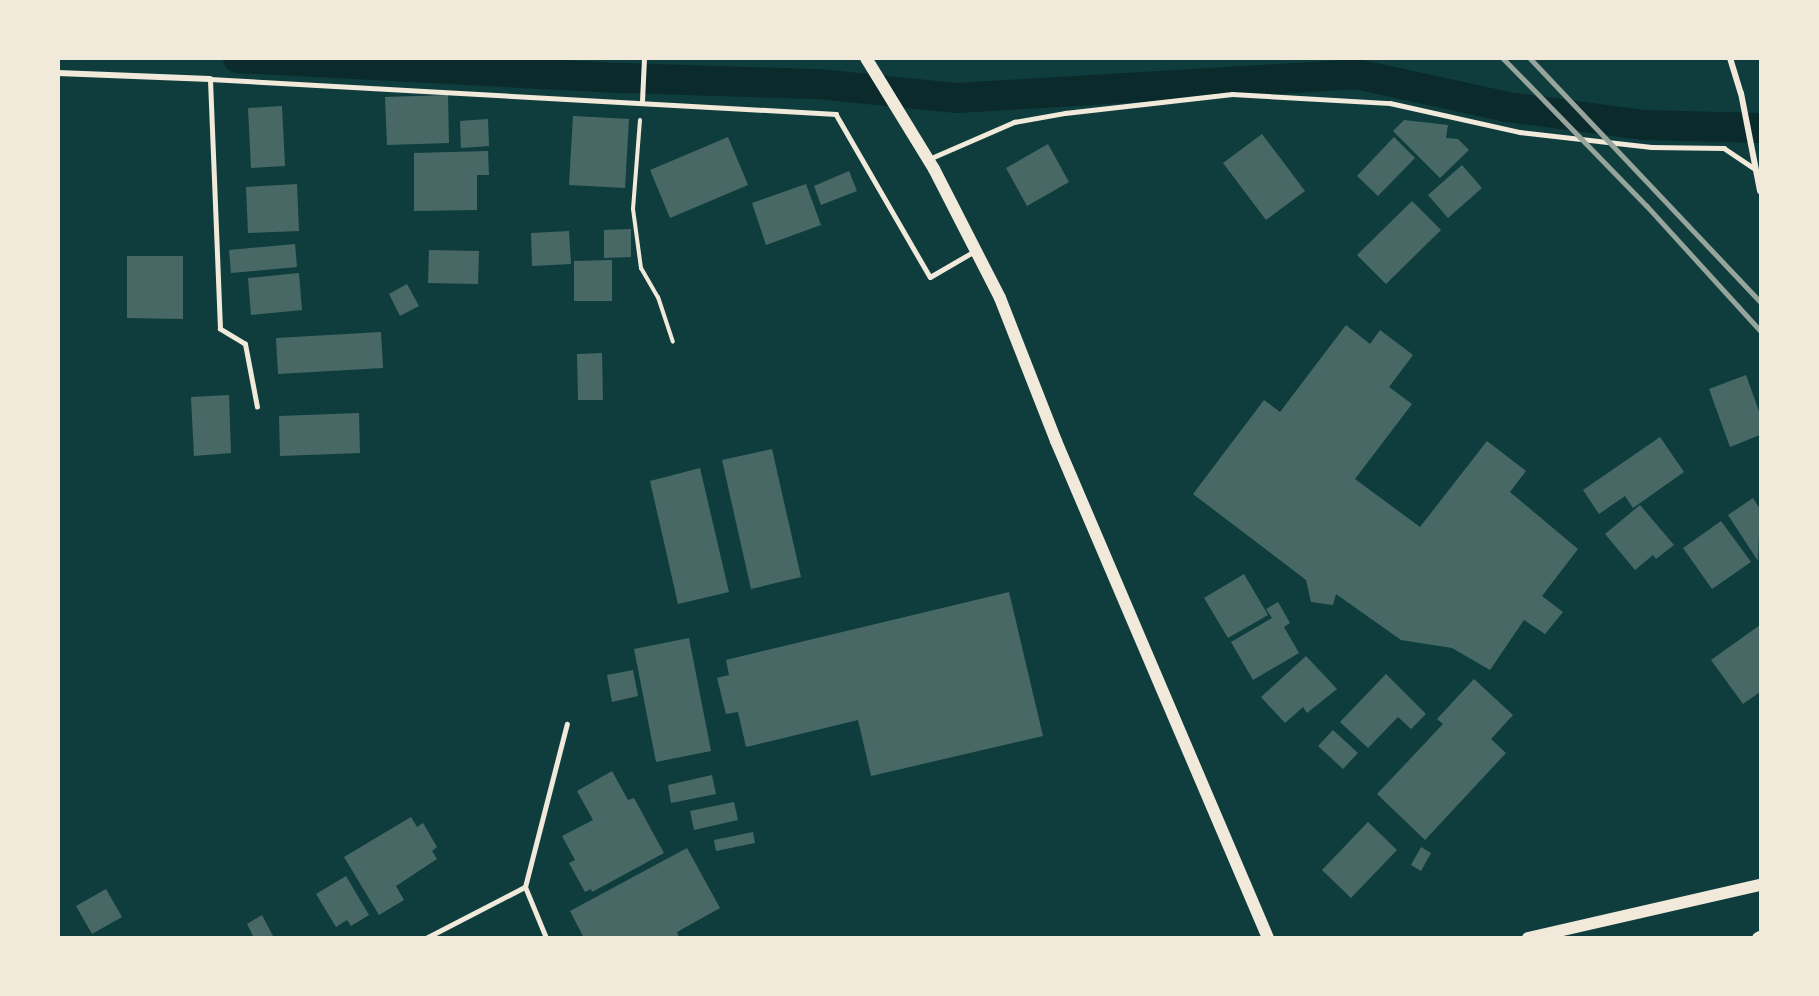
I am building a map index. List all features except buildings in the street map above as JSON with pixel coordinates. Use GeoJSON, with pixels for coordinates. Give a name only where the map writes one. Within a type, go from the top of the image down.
{"type":"FeatureCollection","features":[{"type":"Feature","properties":{"kind":"main road"},"geometry":{"type":"LineString","coordinates":[[866,58],[928,160],[1000,297],[1056,441],[1268,938]]}},
{"type":"Feature","properties":{"kind":"main road"},"geometry":{"type":"LineString","coordinates":[[1528,938],[1761,885]]}},
{"type":"Feature","properties":{"kind":"street"},"geometry":{"type":"LineString","coordinates":[[1730,58],[1741,93],[1761,191]]}},
{"type":"Feature","properties":{"kind":"street"},"geometry":{"type":"LineString","coordinates":[[58,73],[210,79]]}},
{"type":"Feature","properties":{"kind":"lane"},"geometry":{"type":"LineString","coordinates":[[642,100],[644,58]]}},
{"type":"Feature","properties":{"kind":"lane"},"geometry":{"type":"LineString","coordinates":[[257,407],[245,344],[220,329],[210,79],[642,100],[836,114],[930,277],[976,250]]}},
{"type":"Feature","properties":{"kind":"lane"},"geometry":{"type":"LineString","coordinates":[[928,160],[1014,122],[1065,113],[1232,94],[1390,103],[1520,132],[1651,147],[1724,148],[1755,169]]}},
{"type":"Feature","properties":{"kind":"lane"},"geometry":{"type":"LineString","coordinates":[[546,938],[525,887],[567,724]]}},
{"type":"Feature","properties":{"kind":"lane"},"geometry":{"type":"LineString","coordinates":[[426,938],[525,887]]}},
{"type":"Feature","properties":{"kind":"path"},"geometry":{"type":"LineString","coordinates":[[642,100],[633,209],[642,268],[658,297],[673,342]]}},
{"type":"Feature","properties":{"kind":"waterway"},"geometry":{"type":"LineString","coordinates":[[238,58],[623,78],[818,84],[957,98],[1356,74],[1507,107],[1643,125],[1760,128]]}},
{"type":"Feature","properties":{"kind":"railway"},"geometry":{"type":"LineString","coordinates":[[1503,58],[1647,206],[1760,330]]}},
{"type":"Feature","properties":{"kind":"railway"},"geometry":{"type":"LineString","coordinates":[[1530,58],[1760,301]]}}]}
